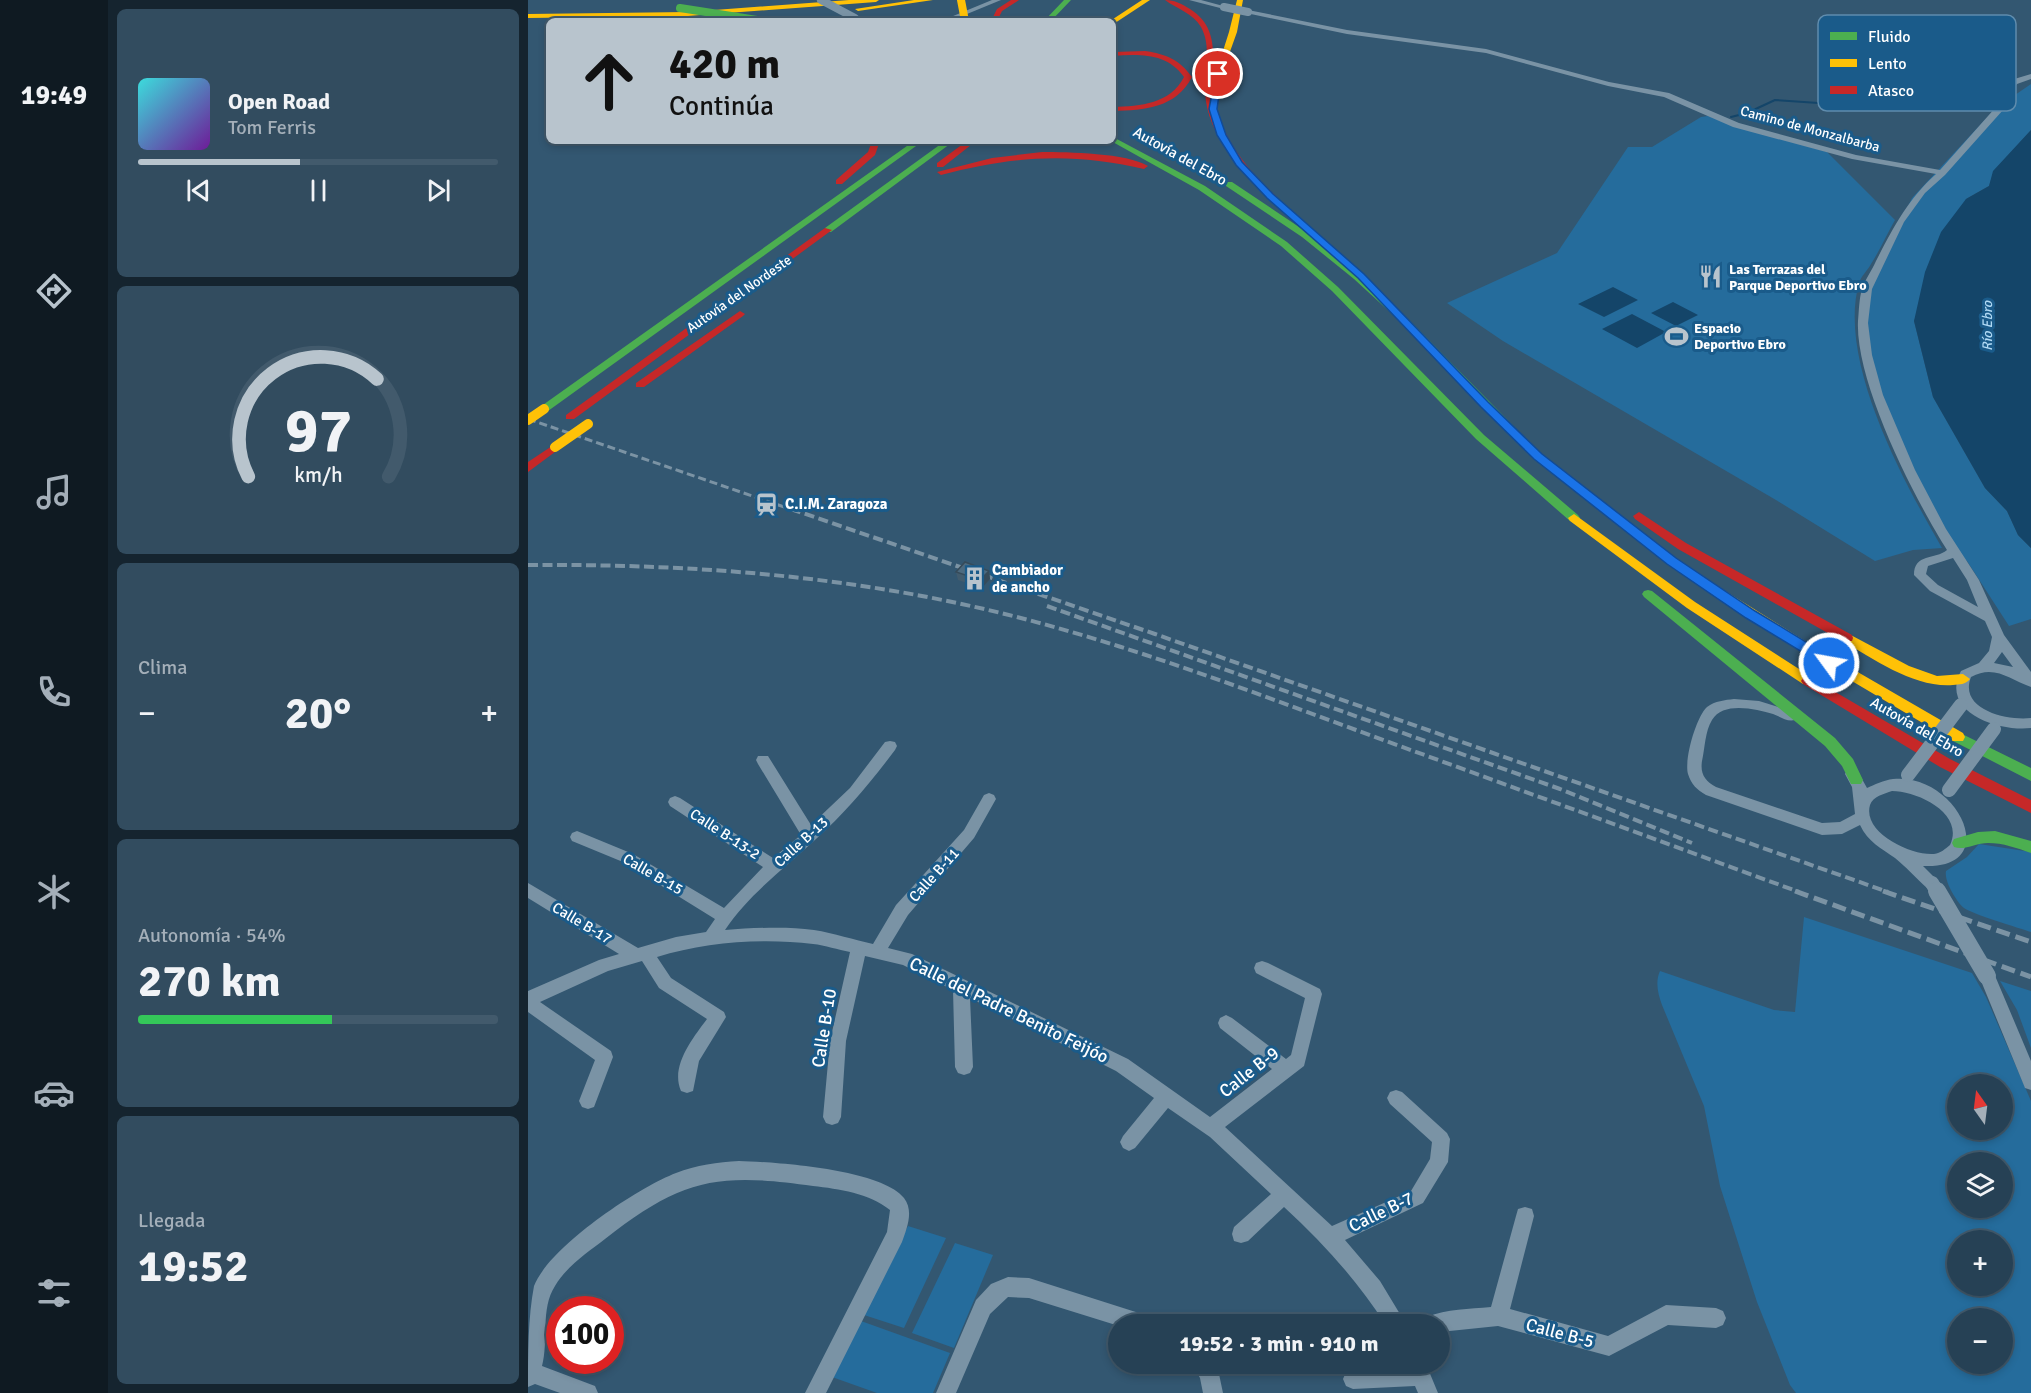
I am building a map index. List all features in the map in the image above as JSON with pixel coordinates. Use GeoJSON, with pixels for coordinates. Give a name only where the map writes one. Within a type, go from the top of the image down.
{"type":"FeatureCollection","features":[{"type":"Feature","properties":{"kind":"highway"},"geometry":{"type":"LineString","coordinates":[[634,18],[876,0]]}},
{"type":"Feature","properties":{"kind":"highway"},"geometry":{"type":"LineString","coordinates":[[744,18],[820,13],[930,0]]}},
{"type":"Feature","properties":{"kind":"highway"},"geometry":{"type":"LineString","coordinates":[[961,0],[964,18]]}},
{"type":"Feature","properties":{"kind":"highway"},"geometry":{"type":"LineString","coordinates":[[995,18],[999,10],[1016,0]]}},
{"type":"Feature","properties":{"kind":"highway"},"geometry":{"type":"LineString","coordinates":[[1050,18],[1068,0]]}},
{"type":"Feature","properties":{"kind":"highway"},"geometry":{"type":"LineString","coordinates":[[1116,20],[1147,0]]}},
{"type":"Feature","properties":{"kind":"highway"},"geometry":{"type":"LineString","coordinates":[[1168,0],[1194,13],[1209,31],[1212,43],[1209,86],[1213,109],[1227,146],[1247,172],[1361,276],[1406,322]]}},
{"type":"Feature","properties":{"kind":"highway"},"geometry":{"type":"LineString","coordinates":[[608,1],[680,8],[745,18]]}},
{"type":"Feature","properties":{"kind":"highway"},"geometry":{"type":"LineString","coordinates":[[1213,109],[1216,83],[1244,6]]}},
{"type":"Feature","properties":{"kind":"highway"},"geometry":{"type":"LineString","coordinates":[[530,22],[546,23]]}},
{"type":"Feature","properties":{"kind":"highway"},"geometry":{"type":"LineString","coordinates":[[1116,54],[1161,57],[1179,64],[1188,77],[1183,89],[1167,99],[1145,106],[1116,109]]}},
{"type":"Feature","properties":{"kind":"highway","name":"Autovía del Ebro"},"geometry":{"type":"LineString","coordinates":[[1116,141],[1215,194],[1262,228],[1334,288],[1501,457],[1645,574],[1726,630],[1851,708],[1991,788],[2031,807]]}},
{"type":"Feature","properties":{"kind":"highway"},"geometry":{"type":"LineString","coordinates":[[838,182],[872,153],[875,144]]}},
{"type":"Feature","properties":{"kind":"highway"},"geometry":{"type":"LineString","coordinates":[[724,263],[895,144]]}},
{"type":"Feature","properties":{"kind":"highway","name":"Autovía del Nordeste"},"geometry":{"type":"LineString","coordinates":[[528,420],[915,144]]}},
{"type":"Feature","properties":{"kind":"highway","name":"Autovía del Nordeste"},"geometry":{"type":"LineString","coordinates":[[565,420],[946,144]]}},
{"type":"Feature","properties":{"kind":"highway"},"geometry":{"type":"LineString","coordinates":[[885,206],[968,144]]}},
{"type":"Feature","properties":{"kind":"highway"},"geometry":{"type":"LineString","coordinates":[[932,176],[961,166],[1003,157],[1058,153],[1106,157],[1143,166],[1174,178],[1262,228]]}},
{"type":"Feature","properties":{"kind":"highway","name":"Autovía del Ebro"},"geometry":{"type":"LineString","coordinates":[[1218,177],[1305,234],[1357,277],[1406,322],[1538,457],[1671,561],[1750,614],[1869,687],[2031,775]]}},
{"type":"Feature","properties":{"kind":"highway"},"geometry":{"type":"LineString","coordinates":[[676,297],[723,268],[789,234]]}},
{"type":"Feature","properties":{"kind":"highway"},"geometry":{"type":"LineString","coordinates":[[750,306],[663,371],[636,388],[711,324],[799,258],[807,246]]}},
{"type":"Feature","properties":{"kind":"highway"},"geometry":{"type":"LineString","coordinates":[[1439,356],[1548,453],[1682,546],[1904,669],[1929,680],[1943,682],[1963,679]]}},
{"type":"Feature","properties":{"kind":"highway"},"geometry":{"type":"LineString","coordinates":[[528,468],[592,420]]}},
{"type":"Feature","properties":{"kind":"highway"},"geometry":{"type":"LineString","coordinates":[[1501,457],[1510,472],[1540,501],[1617,568]]}},
{"type":"Feature","properties":{"kind":"highway"},"geometry":{"type":"LineString","coordinates":[[1634,583],[1830,742],[1848,763],[1856,780]]}},
{"type":"Feature","properties":{"kind":"highway"},"geometry":{"type":"LineString","coordinates":[[1959,843],[1974,836],[1989,835],[2031,847]]}},
{"type":"Feature","properties":{"kind":"street"},"geometry":{"type":"LineString","coordinates":[[820,0],[855,18]]}},
{"type":"Feature","properties":{"kind":"street"},"geometry":{"type":"LineString","coordinates":[[952,18],[998,0]]}},
{"type":"Feature","properties":{"kind":"street","name":"Camino de Monzalbarba"},"geometry":{"type":"LineString","coordinates":[[1192,0],[1224,7],[1244,6],[1347,32],[1497,54],[1608,84],[1666,95],[1736,125],[1855,157],[1942,173]]}},
{"type":"Feature","properties":{"kind":"street"},"geometry":{"type":"LineString","coordinates":[[2016,81],[2031,76]]}},
{"type":"Feature","properties":{"kind":"street"},"geometry":{"type":"LineString","coordinates":[[1997,111],[1942,173],[1922,191],[1900,222],[1867,289],[1863,323],[1867,355],[1889,424],[1932,514],[1980,592],[1998,637],[2031,683]]}},
{"type":"Feature","properties":{"kind":"street"},"geometry":{"type":"LineString","coordinates":[[1954,550],[1951,555],[1922,564],[1919,571],[1923,580],[1991,620]]}},
{"type":"Feature","properties":{"kind":"street"},"geometry":{"type":"LineString","coordinates":[[1938,559],[1968,572]]}},
{"type":"Feature","properties":{"kind":"street"},"geometry":{"type":"LineString","coordinates":[[1984,667],[1995,652],[1998,637]]}},
{"type":"Feature","properties":{"kind":"street"},"geometry":{"type":"LineString","coordinates":[[1892,785],[1922,790],[1948,808],[1959,825],[1959,843],[1953,852],[1941,858],[1915,860],[1880,843],[1872,835],[1862,810],[1856,780],[1832,750],[1810,730],[1786,714],[1769,708],[1738,704],[1713,709],[1706,718],[1694,772],[1704,787],[1822,829],[1842,828],[1862,810],[1873,790],[1892,785],[1908,775],[1963,701],[1963,679],[1971,671],[1984,667],[2008,670],[2031,683]]}},
{"type":"Feature","properties":{"kind":"street"},"geometry":{"type":"LineString","coordinates":[[1963,701],[2000,726],[2031,723]]}},
{"type":"Feature","properties":{"kind":"street"},"geometry":{"type":"LineString","coordinates":[[1948,808],[1949,790],[2000,726]]}},
{"type":"Feature","properties":{"kind":"street","name":"Calle B-13"},"geometry":{"type":"LineString","coordinates":[[711,938],[726,917],[774,866],[810,836],[855,792],[890,746]]}},
{"type":"Feature","properties":{"kind":"street"},"geometry":{"type":"LineString","coordinates":[[763,760],[810,836]]}},
{"type":"Feature","properties":{"kind":"street","name":"Calle B-11"},"geometry":{"type":"LineString","coordinates":[[877,951],[902,910],[969,834],[989,799]]}},
{"type":"Feature","properties":{"kind":"street","name":"Calle B-13-2"},"geometry":{"type":"LineString","coordinates":[[675,802],[774,866]]}},
{"type":"Feature","properties":{"kind":"street","name":"Calle B-15"},"geometry":{"type":"LineString","coordinates":[[577,837],[628,858],[726,917]]}},
{"type":"Feature","properties":{"kind":"street"},"geometry":{"type":"LineString","coordinates":[[1901,855],[1932,883],[1987,976],[2031,1082]]}},
{"type":"Feature","properties":{"kind":"street"},"geometry":{"type":"LineString","coordinates":[[1932,883],[1935,867],[1941,858]]}},
{"type":"Feature","properties":{"kind":"street","name":"Calle B-17"},"geometry":{"type":"LineString","coordinates":[[528,890],[640,954]]}},
{"type":"Feature","properties":{"kind":"street","name":"Calle del Padre Benito Feijóo"},"geometry":{"type":"LineString","coordinates":[[528,1001],[606,965],[676,944],[711,938],[753,935],[814,937],[859,946],[906,960],[1122,1065],[1211,1127],[1330,1237],[1372,1288],[1389,1314]]}},
{"type":"Feature","properties":{"kind":"street","name":"Calle B-10"},"geometry":{"type":"LineString","coordinates":[[832,1117],[838,1041],[859,946]]}},
{"type":"Feature","properties":{"kind":"street"},"geometry":{"type":"LineString","coordinates":[[640,954],[665,983],[718,1017],[690,1060],[685,1073],[687,1085]]}},
{"type":"Feature","properties":{"kind":"street","name":"Calle B-9"},"geometry":{"type":"LineString","coordinates":[[1211,1127],[1298,1060],[1314,994],[1262,968]]}},
{"type":"Feature","properties":{"kind":"street"},"geometry":{"type":"LineString","coordinates":[[961,986],[964,1067]]}},
{"type":"Feature","properties":{"kind":"street"},"geometry":{"type":"LineString","coordinates":[[528,1001],[605,1057],[588,1101]]}},
{"type":"Feature","properties":{"kind":"street"},"geometry":{"type":"LineString","coordinates":[[1226,1023],[1285,1069]]}},
{"type":"Feature","properties":{"kind":"street"},"geometry":{"type":"LineString","coordinates":[[1129,1142],[1167,1095]]}},
{"type":"Feature","properties":{"kind":"street","name":"Calle B-7"},"geometry":{"type":"LineString","coordinates":[[1330,1237],[1417,1197],[1438,1162],[1441,1138],[1396,1098]]}},
{"type":"Feature","properties":{"kind":"street"},"geometry":{"type":"LineString","coordinates":[[588,1393],[529,1374],[537,1340],[536,1306],[541,1288],[561,1263],[635,1205],[662,1187],[703,1174],[740,1170],[862,1185],[890,1198],[897,1205],[900,1214],[895,1235],[816,1393]]}},
{"type":"Feature","properties":{"kind":"street"},"geometry":{"type":"LineString","coordinates":[[1241,1233],[1285,1194]]}},
{"type":"Feature","properties":{"kind":"street"},"geometry":{"type":"LineString","coordinates":[[1498,1316],[1525,1216]]}},
{"type":"Feature","properties":{"kind":"street"},"geometry":{"type":"LineString","coordinates":[[946,1393],[983,1307],[998,1291],[1008,1287],[1029,1288],[1111,1314]]}},
{"type":"Feature","properties":{"kind":"street","name":"Calle B-5"},"geometry":{"type":"LineString","coordinates":[[1450,1320],[1498,1316],[1609,1346],[1666,1315],[1716,1318]]}},
{"type":"Feature","properties":{"kind":"street"},"geometry":{"type":"LineString","coordinates":[[1209,1374],[1213,1393]]}},
{"type":"Feature","properties":{"kind":"street"},"geometry":{"type":"LineString","coordinates":[[1353,1379],[1422,1378]]}},
{"type":"Feature","properties":{"kind":"shaded area"},"geometry":{"type":"Polygon","coordinates":[[[2031,84],[2031,130],[1994,171],[1989,186],[1966,199],[1914,321],[1933,397],[1985,488],[2007,511],[2018,535],[2031,548],[2031,619],[2009,626],[1967,561],[1954,550],[1909,470],[1867,355],[1867,289],[1912,198],[1993,111],[2016,111],[2016,94],[2031,84]]]}},
{"type":"Feature","properties":{"kind":"shaded area","name":"Espacio Deportivo Ebro"},"geometry":{"type":"Polygon","coordinates":[[[1708,116],[1827,152],[1895,220],[1859,283],[1855,314],[1857,348],[1878,420],[1893,456],[1942,548],[1913,550],[1875,561],[1776,500],[1503,341],[1447,303],[1557,253],[1628,147],[1652,147],[1701,117],[1708,116]]]}},
{"type":"Feature","properties":{"kind":"shaded area"},"geometry":{"type":"Polygon","coordinates":[[[1979,844],[2031,852],[2031,932],[1969,911],[1954,896],[1946,871],[1967,857],[1979,844]]]}},
{"type":"Feature","properties":{"kind":"shaded area"},"geometry":{"type":"Polygon","coordinates":[[[1804,917],[1972,973],[1986,997],[2031,1101],[2031,1393],[1796,1393],[1790,1385],[1757,1302],[1720,1186],[1704,1106],[1659,997],[1658,975],[1660,971],[1774,1010],[1795,1012],[1804,917]]]}},
{"type":"Feature","properties":{"kind":"shaded area"},"geometry":{"type":"Polygon","coordinates":[[[2000,981],[2031,991],[2031,1048],[2017,1010],[2000,981]]]}},
{"type":"Feature","properties":{"kind":"shaded area"},"geometry":{"type":"Polygon","coordinates":[[[908,1226],[946,1238],[904,1328],[864,1315],[908,1226]]]}},
{"type":"Feature","properties":{"kind":"shaded area"},"geometry":{"type":"Polygon","coordinates":[[[955,1243],[993,1255],[954,1348],[912,1333],[955,1243]]]}},
{"type":"Feature","properties":{"kind":"shaded area"},"geometry":{"type":"Polygon","coordinates":[[[861,1321],[950,1353],[933,1393],[877,1393],[832,1377],[861,1321]]]}},
{"type":"Feature","properties":{"kind":"water","name":"Río Ebro"},"geometry":{"type":"Polygon","coordinates":[[[2031,130],[2031,548],[2018,535],[2007,511],[1985,488],[1933,397],[1914,321],[1925,272],[1941,232],[1966,199],[1989,186],[1993,171],[2031,130]]]}},
{"type":"Feature","properties":{"kind":"water"},"geometry":{"type":"Polygon","coordinates":[[[1613,287],[1638,300],[1604,317],[1578,304],[1613,287]]]}},
{"type":"Feature","properties":{"kind":"water"},"geometry":{"type":"Polygon","coordinates":[[[1673,302],[1698,315],[1676,326],[1651,313],[1673,302]]]}},
{"type":"Feature","properties":{"kind":"water"},"geometry":{"type":"Polygon","coordinates":[[[1632,314],[1666,332],[1637,348],[1602,329],[1632,314]]]}},
{"type":"Feature","properties":{"kind":"building"},"geometry":{"type":"Polygon","coordinates":[[[965,562],[989,571],[980,580],[956,572],[965,562]]]}},
{"type":"Feature","properties":{"kind":"waterway"},"geometry":{"type":"LineString","coordinates":[[1731,117],[1747,113],[1775,100],[1818,103]]}},
{"type":"Feature","properties":{"kind":"railway"},"geometry":{"type":"LineString","coordinates":[[528,419],[796,511]]}},
{"type":"Feature","properties":{"kind":"railway"},"geometry":{"type":"LineString","coordinates":[[791,509],[1155,634],[1888,892]]}},
{"type":"Feature","properties":{"kind":"railway"},"geometry":{"type":"LineString","coordinates":[[528,565],[636,566],[744,572],[851,584],[957,603],[1059,628],[1209,676],[1799,892]]}},
{"type":"Feature","properties":{"kind":"railway"},"geometry":{"type":"LineString","coordinates":[[1047,606],[1560,789],[1692,843]]}},
{"type":"Feature","properties":{"kind":"railway"},"geometry":{"type":"LineString","coordinates":[[1795,891],[2031,977]]}},
{"type":"Feature","properties":{"kind":"railway"},"geometry":{"type":"LineString","coordinates":[[1883,891],[2031,942]]}},
{"type":"Feature","properties":{"kind":"traffic: fast"},"geometry":{"type":"LineString","coordinates":[[1050,18],[1068,0]]}},
{"type":"Feature","properties":{"kind":"traffic: fast"},"geometry":{"type":"LineString","coordinates":[[680,8],[745,18]]}},
{"type":"Feature","properties":{"kind":"traffic: fast"},"geometry":{"type":"LineString","coordinates":[[1116,141],[1202,188],[1284,244],[1335,289],[1480,437],[1574,518]]}},
{"type":"Feature","properties":{"kind":"traffic: fast"},"geometry":{"type":"LineString","coordinates":[[544,409],[915,144]]}},
{"type":"Feature","properties":{"kind":"traffic: fast"},"geometry":{"type":"LineString","coordinates":[[828,230],[946,144]]}},
{"type":"Feature","properties":{"kind":"traffic: fast"},"geometry":{"type":"LineString","coordinates":[[1229,184],[1305,235],[1357,277],[1406,322],[1538,457],[1671,561]]}},
{"type":"Feature","properties":{"kind":"traffic: fast"},"geometry":{"type":"LineString","coordinates":[[1648,594],[1830,742],[1848,763],[1856,780]]}},
{"type":"Feature","properties":{"kind":"traffic: fast"},"geometry":{"type":"LineString","coordinates":[[1958,737],[2031,775]]}},
{"type":"Feature","properties":{"kind":"traffic: fast"},"geometry":{"type":"LineString","coordinates":[[1959,843],[1987,837],[2013,841],[2031,847]]}},
{"type":"Feature","properties":{"kind":"traffic: slow"},"geometry":{"type":"LineString","coordinates":[[528,16],[688,14],[876,0]]}},
{"type":"Feature","properties":{"kind":"traffic: slow"},"geometry":{"type":"LineString","coordinates":[[858,9],[930,0]]}},
{"type":"Feature","properties":{"kind":"traffic: slow"},"geometry":{"type":"LineString","coordinates":[[961,0],[964,18]]}},
{"type":"Feature","properties":{"kind":"traffic: slow"},"geometry":{"type":"LineString","coordinates":[[1116,20],[1147,0]]}},
{"type":"Feature","properties":{"kind":"traffic: slow"},"geometry":{"type":"LineString","coordinates":[[1218,74],[1233,32],[1240,0]]}},
{"type":"Feature","properties":{"kind":"traffic: slow"},"geometry":{"type":"LineString","coordinates":[[528,420],[544,409]]}},
{"type":"Feature","properties":{"kind":"traffic: slow"},"geometry":{"type":"LineString","coordinates":[[555,447],[588,424]]}},
{"type":"Feature","properties":{"kind":"traffic: slow"},"geometry":{"type":"LineString","coordinates":[[1574,518],[1691,605],[1808,681]]}},
{"type":"Feature","properties":{"kind":"traffic: slow"},"geometry":{"type":"LineString","coordinates":[[1671,561],[1813,652],[1958,737]]}},
{"type":"Feature","properties":{"kind":"traffic: slow"},"geometry":{"type":"LineString","coordinates":[[1847,638],[1904,669],[1936,681],[1963,679]]}},
{"type":"Feature","properties":{"kind":"traffic: jam"},"geometry":{"type":"LineString","coordinates":[[995,18],[999,10],[1016,0]]}},
{"type":"Feature","properties":{"kind":"traffic: jam"},"geometry":{"type":"LineString","coordinates":[[1168,0],[1191,13],[1204,27],[1210,45],[1209,92],[1215,118],[1235,156],[1274,199]]}},
{"type":"Feature","properties":{"kind":"traffic: jam"},"geometry":{"type":"LineString","coordinates":[[1116,54],[1145,53],[1165,57],[1182,68],[1188,77],[1183,87],[1167,100],[1135,108],[1116,109]]}},
{"type":"Feature","properties":{"kind":"traffic: jam"},"geometry":{"type":"LineString","coordinates":[[839,182],[872,153],[875,144]]}},
{"type":"Feature","properties":{"kind":"traffic: jam"},"geometry":{"type":"LineString","coordinates":[[940,165],[968,144]]}},
{"type":"Feature","properties":{"kind":"traffic: jam"},"geometry":{"type":"LineString","coordinates":[[941,172],[992,160],[1042,155],[1093,157],[1144,166]]}},
{"type":"Feature","properties":{"kind":"traffic: jam"},"geometry":{"type":"LineString","coordinates":[[570,417],[828,230]]}},
{"type":"Feature","properties":{"kind":"traffic: jam"},"geometry":{"type":"LineString","coordinates":[[640,385],[740,314]]}},
{"type":"Feature","properties":{"kind":"traffic: jam"},"geometry":{"type":"LineString","coordinates":[[528,468],[555,447]]}},
{"type":"Feature","properties":{"kind":"traffic: jam"},"geometry":{"type":"LineString","coordinates":[[1639,516],[1682,546],[1847,638]]}},
{"type":"Feature","properties":{"kind":"traffic: jam"},"geometry":{"type":"LineString","coordinates":[[1808,681],[1945,763],[2031,807]]}},
{"type":"Feature","properties":{"kind":"place","name":"Las Terrazas del Parque Deportivo Ebro"},"geometry":{"type":"Point","coordinates":[1711,277]}},
{"type":"Feature","properties":{"kind":"place","name":"Espacio Deportivo Ebro"},"geometry":{"type":"Point","coordinates":[1676,336]}},
{"type":"Feature","properties":{"kind":"place","name":"C.I.M. Zaragoza"},"geometry":{"type":"Point","coordinates":[767,504]}},
{"type":"Feature","properties":{"kind":"place","name":"Cambiador de ancho"},"geometry":{"type":"Point","coordinates":[974,579]}},
{"type":"Feature","properties":{"kind":"route"},"geometry":{"type":"LineString","coordinates":[[1218,74],[1213,109],[1221,135],[1239,164],[1270,196],[1361,276],[1538,457],[1671,561],[1829,663]]}}]}
